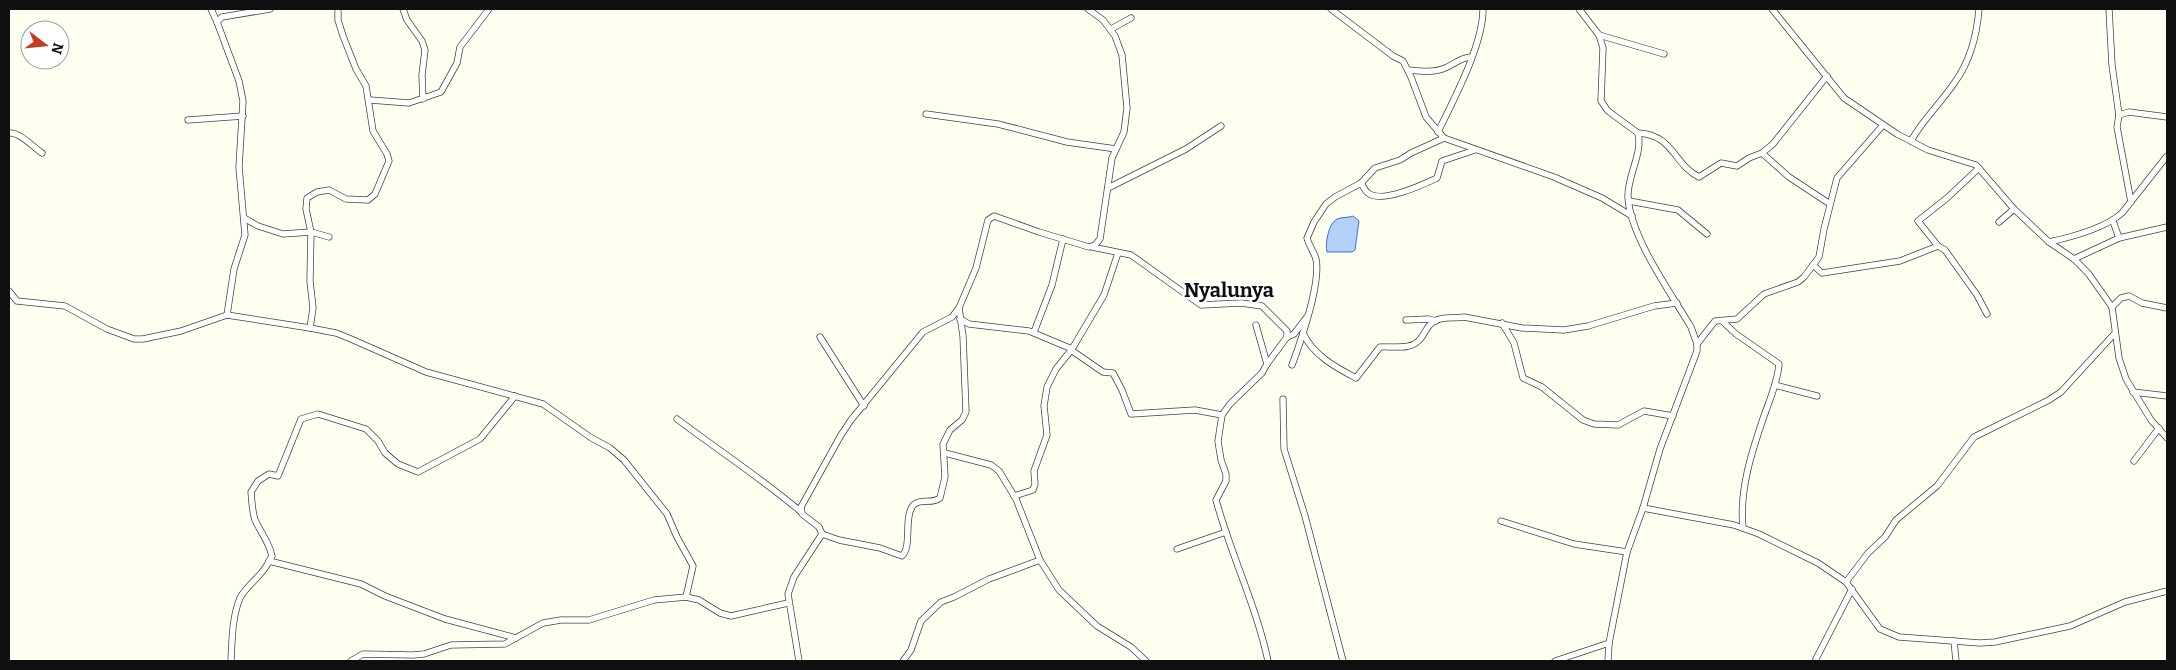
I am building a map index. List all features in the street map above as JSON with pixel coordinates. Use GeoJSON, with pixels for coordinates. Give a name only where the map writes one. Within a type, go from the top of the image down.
{"type":"FeatureCollection","features":[{"type":"Feature","properties":{"kind":"street"},"geometry":{"type":"LineString","coordinates":[[211,9],[239,81],[243,101],[240,167],[244,235],[234,270],[227,315]]}},
{"type":"Feature","properties":{"kind":"street"},"geometry":{"type":"LineString","coordinates":[[217,22],[222,17],[270,9]]}},
{"type":"Feature","properties":{"kind":"street"},"geometry":{"type":"LineString","coordinates":[[310,328],[313,308],[310,281],[311,232],[306,209],[307,198],[312,194],[329,190],[346,199],[363,200],[372,198],[378,188],[389,157],[375,136],[366,86],[356,69],[343,36],[338,20],[338,9]]}},
{"type":"Feature","properties":{"kind":"street"},"geometry":{"type":"LineString","coordinates":[[402,9],[407,20],[422,41],[425,50],[422,75],[423,99]]}},
{"type":"Feature","properties":{"kind":"street"},"geometry":{"type":"LineString","coordinates":[[370,100],[401,104],[442,92],[456,63],[460,47],[489,9]]}},
{"type":"Feature","properties":{"kind":"street"},"geometry":{"type":"LineString","coordinates":[[1088,9],[1111,29],[1122,55],[1127,108],[1124,132],[1112,158],[1100,239],[1092,247]]}},
{"type":"Feature","properties":{"kind":"street"},"geometry":{"type":"LineString","coordinates":[[1331,9],[1393,56],[1403,61],[1426,117],[1444,138],[1554,177],[1602,198],[1632,216]]}},
{"type":"Feature","properties":{"kind":"street"},"geometry":{"type":"LineString","coordinates":[[1438,132],[1471,57],[1483,21],[1482,9]]}},
{"type":"Feature","properties":{"kind":"street"},"geometry":{"type":"LineString","coordinates":[[1579,9],[1599,35],[1603,48],[1601,101],[1608,111],[1638,133],[1648,134],[1661,139],[1699,177],[1720,163],[1737,166],[1749,158],[1762,153],[1773,144],[1826,76]]}},
{"type":"Feature","properties":{"kind":"street"},"geometry":{"type":"LineString","coordinates":[[1774,9],[1844,98],[1883,125],[1928,150],[1965,161],[1979,168],[2014,209],[2049,242],[2074,259],[2100,288],[2112,307],[2122,369],[2133,392],[2167,438]]}},
{"type":"Feature","properties":{"kind":"street"},"geometry":{"type":"LineString","coordinates":[[1911,141],[1921,124],[1956,81],[1964,67],[1977,27],[1979,9]]}},
{"type":"Feature","properties":{"kind":"street"},"geometry":{"type":"LineString","coordinates":[[2109,9],[2112,64],[2119,115],[2117,127],[2131,202]]}},
{"type":"Feature","properties":{"kind":"street"},"geometry":{"type":"LineString","coordinates":[[1111,29],[1131,18]]}},
{"type":"Feature","properties":{"kind":"street"},"geometry":{"type":"LineString","coordinates":[[1599,35],[1664,54]]}},
{"type":"Feature","properties":{"kind":"street"},"geometry":{"type":"LineString","coordinates":[[1408,70],[1427,71],[1444,68],[1461,58],[1471,57]]}},
{"type":"Feature","properties":{"kind":"street"},"geometry":{"type":"LineString","coordinates":[[2119,115],[2129,112],[2167,116]]}},
{"type":"Feature","properties":{"kind":"street"},"geometry":{"type":"LineString","coordinates":[[926,114],[998,124],[1067,142],[1116,149]]}},
{"type":"Feature","properties":{"kind":"street"},"geometry":{"type":"LineString","coordinates":[[188,120],[243,116]]}},
{"type":"Feature","properties":{"kind":"street"},"geometry":{"type":"LineString","coordinates":[[1697,344],[1715,321],[1737,319],[1764,294],[1798,282],[1813,266],[1819,257],[1830,204],[1839,176],[1883,125]]}},
{"type":"Feature","properties":{"kind":"street"},"geometry":{"type":"LineString","coordinates":[[1108,188],[1186,149],[1221,126]]}},
{"type":"Feature","properties":{"kind":"street"},"geometry":{"type":"LineString","coordinates":[[9,133],[12,132],[42,153]]}},
{"type":"Feature","properties":{"kind":"street"},"geometry":{"type":"LineString","coordinates":[[1608,661],[1609,643],[1627,552],[1643,508],[1660,450],[1695,361],[1697,344],[1691,327],[1641,240],[1632,216],[1628,201],[1629,184],[1638,147],[1638,133]]}},
{"type":"Feature","properties":{"kind":"street"},"geometry":{"type":"LineString","coordinates":[[1292,365],[1307,317],[1316,268],[1316,260],[1306,238],[1308,231],[1330,201],[1361,183],[1375,168],[1400,160],[1444,138]]}},
{"type":"Feature","properties":{"kind":"street"},"geometry":{"type":"LineString","coordinates":[[1361,183],[1368,193],[1379,197],[1392,195],[1437,178],[1442,161],[1475,150]]}},
{"type":"Feature","properties":{"kind":"street"},"geometry":{"type":"LineString","coordinates":[[1762,153],[1789,177],[1830,204]]}},
{"type":"Feature","properties":{"kind":"street"},"geometry":{"type":"LineString","coordinates":[[2049,242],[2064,239],[2114,221],[2167,156]]}},
{"type":"Feature","properties":{"kind":"street"},"geometry":{"type":"LineString","coordinates":[[1979,168],[1947,198],[1918,220],[1938,246],[1946,252],[1977,295],[1987,314]]}},
{"type":"Feature","properties":{"kind":"street"},"geometry":{"type":"LineString","coordinates":[[1628,201],[1678,210],[1707,234]]}},
{"type":"Feature","properties":{"kind":"street"},"geometry":{"type":"LineString","coordinates":[[1998,222],[2014,209]]}},
{"type":"Feature","properties":{"kind":"street"},"geometry":{"type":"LineString","coordinates":[[800,511],[841,435],[923,332],[952,316],[959,308],[976,268],[986,225],[990,216],[1063,239],[1118,254],[1131,255],[1201,305],[1241,303],[1262,306],[1287,331],[1288,337]]}},
{"type":"Feature","properties":{"kind":"street"},"geometry":{"type":"LineString","coordinates":[[244,218],[258,226],[283,234],[311,232],[329,237]]}},
{"type":"Feature","properties":{"kind":"street"},"geometry":{"type":"LineString","coordinates":[[2114,221],[2119,238]]}},
{"type":"Feature","properties":{"kind":"street"},"geometry":{"type":"LineString","coordinates":[[2074,259],[2119,238],[2167,227]]}},
{"type":"Feature","properties":{"kind":"street"},"geometry":{"type":"LineString","coordinates":[[1034,332],[1038,327],[1052,285],[1063,239]]}},
{"type":"Feature","properties":{"kind":"street"},"geometry":{"type":"LineString","coordinates":[[1813,266],[1822,273],[1832,273],[1862,266],[1900,261],[1938,246]]}},
{"type":"Feature","properties":{"kind":"street"},"geometry":{"type":"LineString","coordinates":[[1014,496],[1033,490],[1035,484],[1034,471],[1046,436],[1044,406],[1047,387],[1056,369],[1071,349],[1104,295],[1118,254]]}},
{"type":"Feature","properties":{"kind":"street"},"geometry":{"type":"LineString","coordinates":[[9,291],[17,301],[65,306],[107,329],[134,339],[143,339],[181,331],[227,315],[336,333],[426,372],[543,404],[590,437],[610,448],[624,460],[667,514],[677,537],[692,562],[692,575],[686,597]]}},
{"type":"Feature","properties":{"kind":"street"},"geometry":{"type":"LineString","coordinates":[[2112,307],[2121,298],[2129,296],[2142,302],[2167,308]]}},
{"type":"Feature","properties":{"kind":"street"},"geometry":{"type":"LineString","coordinates":[[1406,320],[1436,320],[1464,317],[1544,330],[1578,329],[1654,306],[1677,303]]}},
{"type":"Feature","properties":{"kind":"street"},"geometry":{"type":"LineString","coordinates":[[677,420],[749,473],[772,487],[819,527],[822,534],[839,540],[904,555],[911,507],[918,502],[934,502],[942,495],[945,477],[943,444],[950,430],[965,416],[966,412],[963,336],[959,308]]}},
{"type":"Feature","properties":{"kind":"street"},"geometry":{"type":"LineString","coordinates":[[1268,661],[1257,617],[1216,500],[1226,481],[1226,474],[1220,460],[1218,441],[1222,415],[1230,404],[1262,373],[1288,337],[1294,334],[1307,317]]}},
{"type":"Feature","properties":{"kind":"street"},"geometry":{"type":"LineString","coordinates":[[960,319],[969,324],[1034,332],[1071,349],[1103,372],[1113,373],[1131,414],[1195,410],[1222,415]]}},
{"type":"Feature","properties":{"kind":"street"},"geometry":{"type":"LineString","coordinates":[[1303,333],[1307,342],[1320,356],[1356,378],[1380,347],[1407,347],[1416,344],[1425,330],[1436,320]]}},
{"type":"Feature","properties":{"kind":"street"},"geometry":{"type":"LineString","coordinates":[[1722,321],[1736,334],[1778,362],[1779,366],[1775,385],[1752,450],[1744,497],[1743,528]]}},
{"type":"Feature","properties":{"kind":"street"},"geometry":{"type":"LineString","coordinates":[[1502,323],[1514,343],[1523,378],[1542,387],[1583,420],[1604,425],[1618,425],[1644,411],[1673,416]]}},
{"type":"Feature","properties":{"kind":"street"},"geometry":{"type":"LineString","coordinates":[[1256,325],[1264,347],[1267,364]]}},
{"type":"Feature","properties":{"kind":"street"},"geometry":{"type":"LineString","coordinates":[[1846,582],[1896,520],[1937,486],[1974,437],[2049,400],[2060,392],[2115,333]]}},
{"type":"Feature","properties":{"kind":"street"},"geometry":{"type":"LineString","coordinates":[[820,337],[864,406]]}},
{"type":"Feature","properties":{"kind":"street"},"geometry":{"type":"LineString","coordinates":[[1775,385],[1817,396]]}},
{"type":"Feature","properties":{"kind":"street"},"geometry":{"type":"LineString","coordinates":[[2133,392],[2167,396]]}},
{"type":"Feature","properties":{"kind":"street"},"geometry":{"type":"LineString","coordinates":[[232,661],[234,627],[240,598],[266,569],[272,556],[266,537],[255,519],[251,492],[263,477],[269,474],[278,476],[301,419],[318,414],[366,429],[378,440],[385,453],[398,464],[418,472],[480,439],[515,396]]}},
{"type":"Feature","properties":{"kind":"street"},"geometry":{"type":"LineString","coordinates":[[1283,399],[1284,449],[1305,516],[1343,661]]}},
{"type":"Feature","properties":{"kind":"street"},"geometry":{"type":"LineString","coordinates":[[2134,461],[2159,428]]}},
{"type":"Feature","properties":{"kind":"street"},"geometry":{"type":"LineString","coordinates":[[945,453],[995,468],[1002,474],[1014,496],[1040,560],[1066,597],[1097,626],[1131,646],[1146,661]]}},
{"type":"Feature","properties":{"kind":"street"},"geometry":{"type":"LineString","coordinates":[[1643,508],[1734,525],[1818,563],[1846,582],[1875,623],[1887,633],[1899,636],[1954,641],[1995,642],[2070,626],[2126,602],[2167,591]]}},
{"type":"Feature","properties":{"kind":"street"},"geometry":{"type":"LineString","coordinates":[[1501,521],[1574,544],[1627,552]]}},
{"type":"Feature","properties":{"kind":"street"},"geometry":{"type":"LineString","coordinates":[[1177,549],[1226,532]]}},
{"type":"Feature","properties":{"kind":"street"},"geometry":{"type":"LineString","coordinates":[[799,661],[788,602],[790,588],[794,577],[822,534]]}},
{"type":"Feature","properties":{"kind":"street"},"geometry":{"type":"LineString","coordinates":[[903,661],[910,650],[921,621],[940,602],[989,579],[1040,560]]}},
{"type":"Feature","properties":{"kind":"street"},"geometry":{"type":"LineString","coordinates":[[269,561],[361,584],[385,596],[445,618],[516,638]]}},
{"type":"Feature","properties":{"kind":"street"},"geometry":{"type":"LineString","coordinates":[[1816,659],[1852,589]]}},
{"type":"Feature","properties":{"kind":"street"},"geometry":{"type":"LineString","coordinates":[[351,661],[364,654],[413,655],[435,651],[451,645],[505,644],[543,623],[556,620],[589,620],[645,603],[686,597],[699,600],[720,613],[731,616],[788,602]]}},
{"type":"Feature","properties":{"kind":"street"},"geometry":{"type":"LineString","coordinates":[[1954,641],[1956,661]]}},
{"type":"Feature","properties":{"kind":"street"},"geometry":{"type":"LineString","coordinates":[[1555,661],[1609,643]]}},
{"type":"Feature","properties":{"kind":"water"},"geometry":{"type":"Polygon","coordinates":[[[1353,216],[1359,221],[1355,250],[1352,252],[1327,252],[1326,244],[1331,225],[1339,218],[1353,216]]]}},
{"type":"Feature","properties":{"kind":"district","name":"Nyalunya"},"geometry":{"type":"Point","coordinates":[1229,290]}}]}
